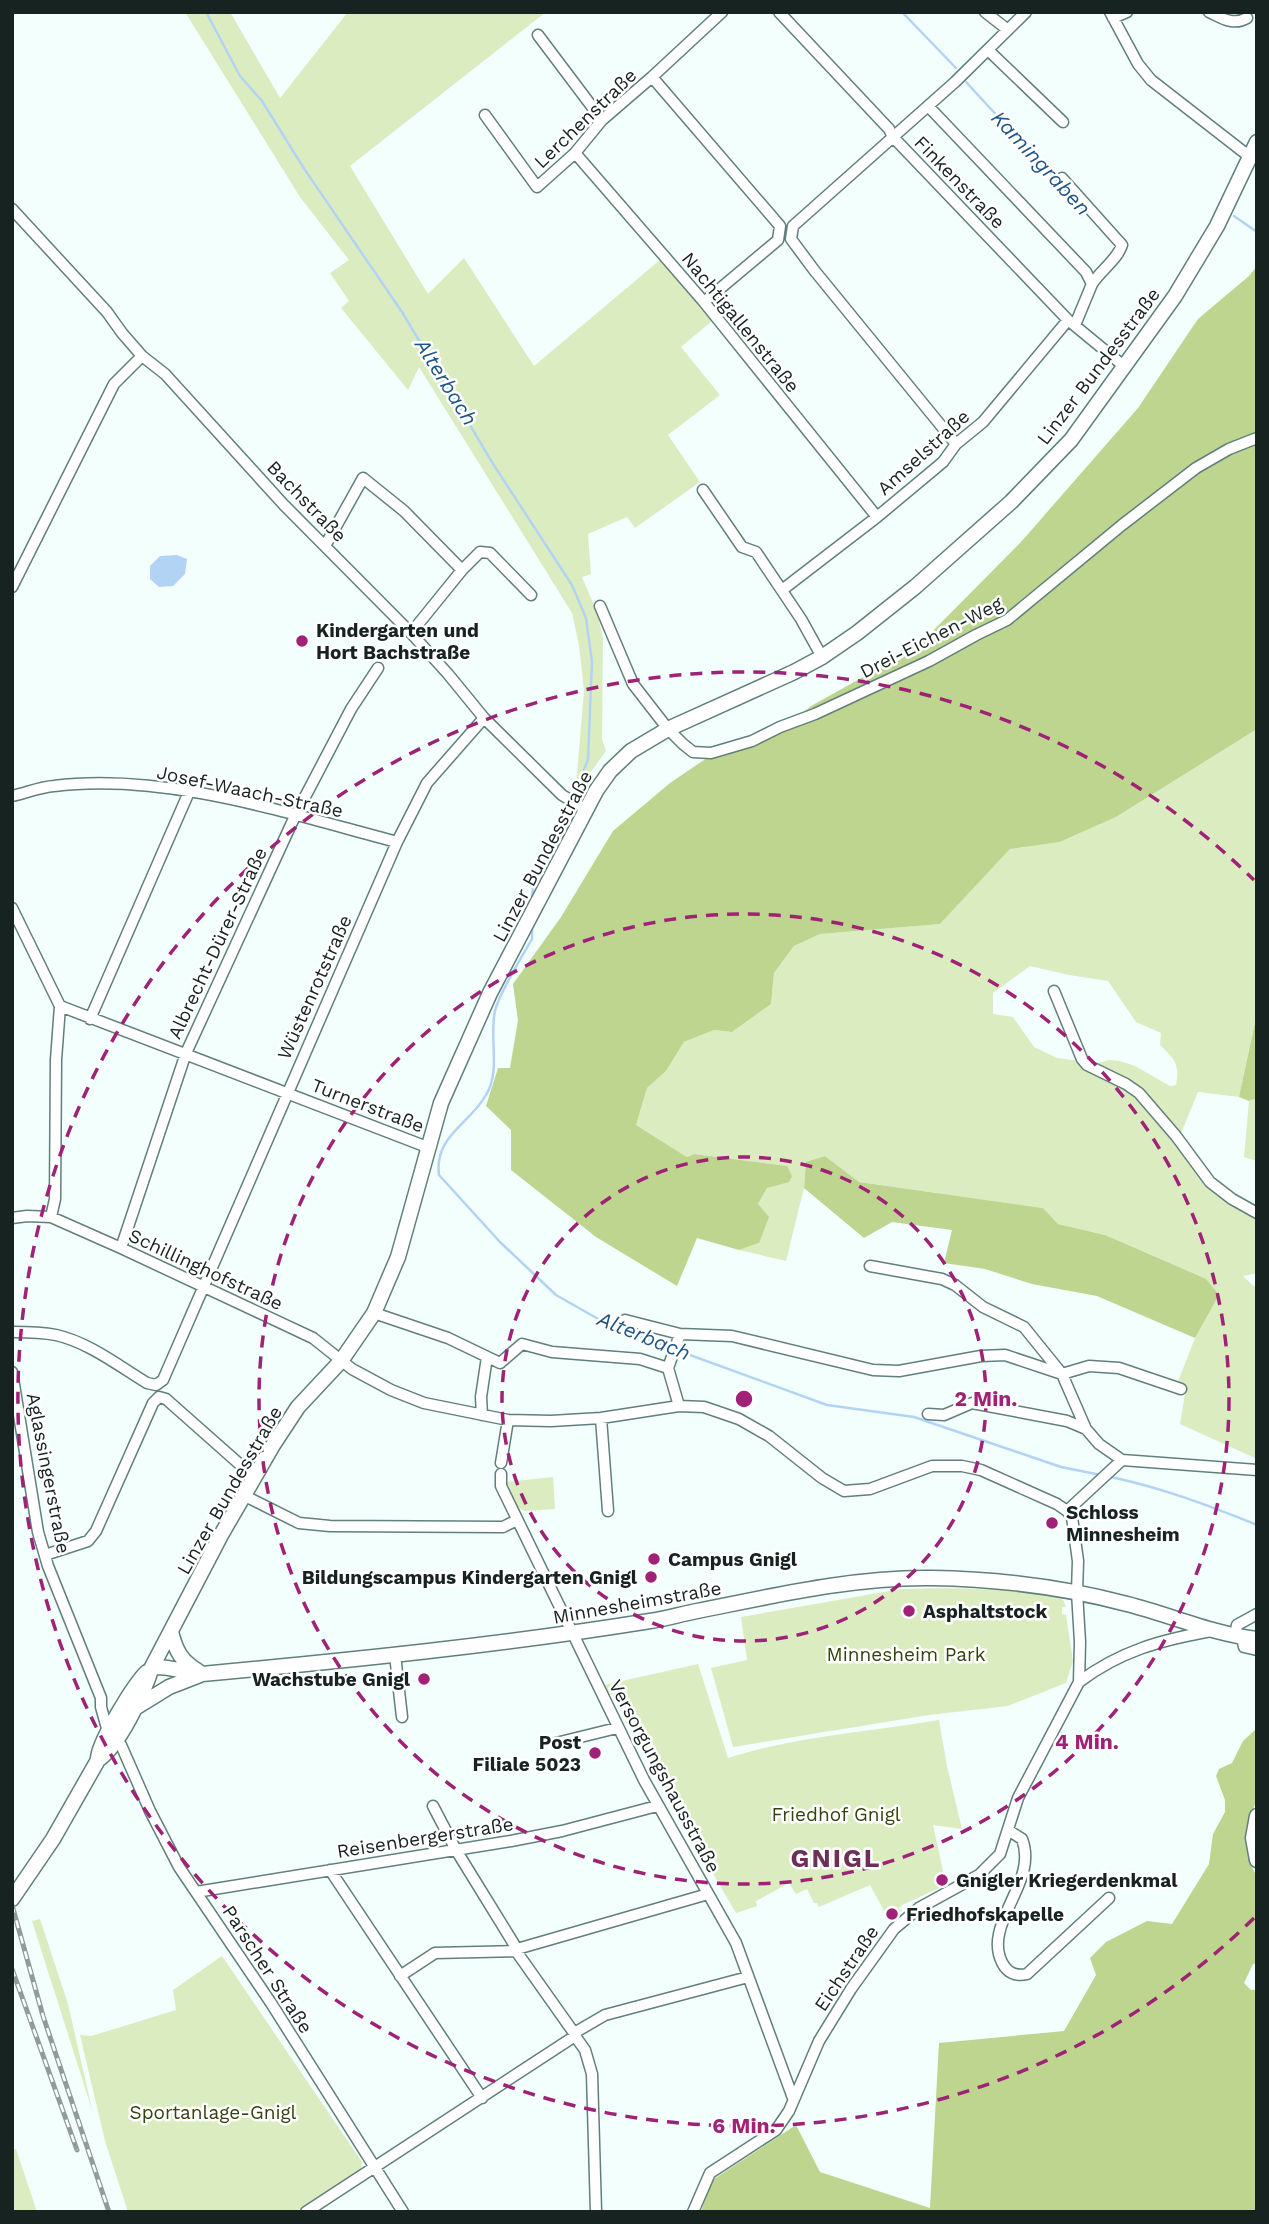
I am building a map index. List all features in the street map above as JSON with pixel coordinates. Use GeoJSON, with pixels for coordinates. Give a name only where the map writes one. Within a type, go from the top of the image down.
{"type":"FeatureCollection","features":[{"type":"Feature","properties":{"kind":"main road","name":"Linzer Bundesstraße"},"geometry":{"type":"LineString","coordinates":[[12,1899],[53,1839],[98,1760],[107,1754],[111,1737],[129,1708],[138,1680],[152,1668],[254,1477],[299,1407],[341,1360],[374,1313],[398,1257],[441,1103],[470,1037],[535,907],[585,809],[610,771],[631,751],[668,729],[822,657],[915,587],[1011,502],[1071,440],[1175,296],[1210,237],[1257,142]]}},
{"type":"Feature","properties":{"kind":"main road","name":"Minnesheimstraße"},"geometry":{"type":"LineString","coordinates":[[152,1668],[168,1666],[202,1674],[395,1654],[572,1633],[880,1580],[929,1578],[992,1581],[1077,1592],[1130,1604],[1245,1637]]}},
{"type":"Feature","properties":{"kind":"main road"},"geometry":{"type":"LineString","coordinates":[[171,1632],[178,1654],[186,1664],[202,1674]]}},
{"type":"Feature","properties":{"kind":"main road"},"geometry":{"type":"LineString","coordinates":[[152,1668],[158,1679],[169,1687]]}},
{"type":"Feature","properties":{"kind":"main road","name":"Minnesheimstraße"},"geometry":{"type":"LineString","coordinates":[[129,1708],[169,1687],[202,1674]]}},
{"type":"Feature","properties":{"kind":"main road"},"geometry":{"type":"LineString","coordinates":[[1257,1816],[1253,1838],[1257,1860]]}},
{"type":"Feature","properties":{"kind":"street","name":"Lerchenstraße"},"geometry":{"type":"LineString","coordinates":[[485,115],[537,187],[575,153],[602,120],[722,12]]}},
{"type":"Feature","properties":{"kind":"street","name":"Finkenstraße"},"geometry":{"type":"LineString","coordinates":[[779,12],[889,129],[893,137],[1071,322],[1125,367]]}},
{"type":"Feature","properties":{"kind":"street"},"geometry":{"type":"LineString","coordinates":[[985,12],[1008,30]]}},
{"type":"Feature","properties":{"kind":"street"},"geometry":{"type":"LineString","coordinates":[[956,444],[814,270],[791,239],[793,226],[928,106],[1026,12]]}},
{"type":"Feature","properties":{"kind":"street"},"geometry":{"type":"LineString","coordinates":[[1127,12],[1111,15],[1151,80],[1250,157]]}},
{"type":"Feature","properties":{"kind":"street"},"geometry":{"type":"LineString","coordinates":[[1209,12],[1233,22],[1247,18]]}},
{"type":"Feature","properties":{"kind":"street"},"geometry":{"type":"LineString","coordinates":[[538,35],[602,120]]}},
{"type":"Feature","properties":{"kind":"street"},"geometry":{"type":"LineString","coordinates":[[988,50],[1063,122]]}},
{"type":"Feature","properties":{"kind":"street"},"geometry":{"type":"LineString","coordinates":[[652,77],[780,226],[778,240],[704,302]]}},
{"type":"Feature","properties":{"kind":"street"},"geometry":{"type":"LineString","coordinates":[[928,106],[1086,272],[1092,284]]}},
{"type":"Feature","properties":{"kind":"street","name":"Nachtigallenstraße"},"geometry":{"type":"LineString","coordinates":[[575,153],[704,302],[877,517]]}},
{"type":"Feature","properties":{"kind":"street","name":"Amselstraße"},"geometry":{"type":"LineString","coordinates":[[782,590],[877,517],[943,462],[956,444],[984,422],[1071,322],[1097,275],[1119,253],[1122,245],[1062,178]]}},
{"type":"Feature","properties":{"kind":"street","name":"Bachstraße"},"geometry":{"type":"LineString","coordinates":[[12,209],[107,312],[142,356],[165,374],[278,498],[411,633],[484,718],[562,795],[585,809]]}},
{"type":"Feature","properties":{"kind":"street"},"geometry":{"type":"LineString","coordinates":[[12,587],[114,384],[142,356]]}},
{"type":"Feature","properties":{"kind":"street","name":"Drei-Eichen-Weg"},"geometry":{"type":"LineString","coordinates":[[668,729],[693,752],[711,753],[752,741],[816,714],[929,661],[1007,620],[1196,468],[1229,449],[1257,438]]}},
{"type":"Feature","properties":{"kind":"street"},"geometry":{"type":"LineString","coordinates":[[325,546],[363,478],[404,511],[462,570]]}},
{"type":"Feature","properties":{"kind":"street"},"geometry":{"type":"LineString","coordinates":[[703,490],[742,547],[756,552],[822,657]]}},
{"type":"Feature","properties":{"kind":"street"},"geometry":{"type":"LineString","coordinates":[[411,633],[480,552],[490,553],[531,595]]}},
{"type":"Feature","properties":{"kind":"street"},"geometry":{"type":"LineString","coordinates":[[600,606],[633,684],[668,729]]}},
{"type":"Feature","properties":{"kind":"street","name":"Albrecht-Dürer-Straße"},"geometry":{"type":"LineString","coordinates":[[121,1248],[186,1053],[295,816],[351,709],[378,668]]}},
{"type":"Feature","properties":{"kind":"street","name":"Wüstenrotstraße"},"geometry":{"type":"LineString","coordinates":[[12,1332],[58,1335],[80,1344],[147,1383],[156,1385],[163,1380],[397,842],[426,783],[484,718]]}},
{"type":"Feature","properties":{"kind":"street","name":"Josef-Waach-Straße"},"geometry":{"type":"LineString","coordinates":[[12,796],[53,786],[101,783],[154,786],[295,816],[397,842]]}},
{"type":"Feature","properties":{"kind":"street"},"geometry":{"type":"LineString","coordinates":[[90,1018],[189,792]]}},
{"type":"Feature","properties":{"kind":"street"},"geometry":{"type":"LineString","coordinates":[[12,908],[60,1006],[56,1060],[55,1199],[51,1217]]}},
{"type":"Feature","properties":{"kind":"street"},"geometry":{"type":"LineString","coordinates":[[1054,990],[1082,1059],[1087,1065],[1139,1093],[1210,1181],[1232,1199],[1257,1213]]}},
{"type":"Feature","properties":{"kind":"street","name":"Turnerstraße"},"geometry":{"type":"LineString","coordinates":[[60,1006],[427,1147]]}},
{"type":"Feature","properties":{"kind":"street","name":"Schillinghofstraße"},"geometry":{"type":"LineString","coordinates":[[12,1218],[51,1217],[121,1248],[313,1338],[352,1369],[391,1390],[424,1403],[508,1420],[551,1421],[601,1418],[678,1406],[704,1407],[739,1419],[769,1436],[822,1478],[844,1491],[870,1489],[932,1466],[962,1466],[981,1470],[1068,1511]]}},
{"type":"Feature","properties":{"kind":"street"},"geometry":{"type":"LineString","coordinates":[[870,1266],[942,1279],[955,1285],[982,1306],[1024,1327],[1062,1374],[1086,1429],[1099,1444],[1122,1460],[1257,1469]]}},
{"type":"Feature","properties":{"kind":"street"},"geometry":{"type":"LineString","coordinates":[[374,1313],[448,1338],[500,1363],[522,1344],[552,1352],[640,1359],[668,1368]]}},
{"type":"Feature","properties":{"kind":"street"},"geometry":{"type":"LineString","coordinates":[[625,1320],[678,1338],[732,1336],[873,1370],[899,1371],[981,1356],[1005,1355],[1062,1374],[1089,1366],[1119,1368],[1181,1389]]}},
{"type":"Feature","properties":{"kind":"street"},"geometry":{"type":"LineString","coordinates":[[678,1338],[668,1368],[678,1406]]}},
{"type":"Feature","properties":{"kind":"street"},"geometry":{"type":"LineString","coordinates":[[482,1415],[481,1397],[487,1357]]}},
{"type":"Feature","properties":{"kind":"street","name":"Aglassingerstraße"},"geometry":{"type":"LineString","coordinates":[[12,1371],[38,1532],[101,1698],[101,1707],[111,1737]]}},
{"type":"Feature","properties":{"kind":"street"},"geometry":{"type":"LineString","coordinates":[[45,1555],[88,1541],[96,1531],[153,1403],[159,1397],[166,1399],[254,1477]]}},
{"type":"Feature","properties":{"kind":"street"},"geometry":{"type":"LineString","coordinates":[[928,1414],[944,1415],[972,1403],[1067,1422],[1086,1429]]}},
{"type":"Feature","properties":{"kind":"street"},"geometry":{"type":"LineString","coordinates":[[601,1418],[608,1511]]}},
{"type":"Feature","properties":{"kind":"street","name":"Versorgungshausstraße"},"geometry":{"type":"LineString","coordinates":[[508,1420],[501,1486],[657,1806],[736,1943],[793,2098]]}},
{"type":"Feature","properties":{"kind":"street"},"geometry":{"type":"LineString","coordinates":[[1068,1511],[1122,1460]]}},
{"type":"Feature","properties":{"kind":"street"},"geometry":{"type":"LineString","coordinates":[[243,1495],[299,1523],[330,1526],[503,1527],[517,1520]]}},
{"type":"Feature","properties":{"kind":"street","name":"Eichstraße"},"geometry":{"type":"LineString","coordinates":[[1068,1511],[1072,1517],[1076,1538],[1079,1682]]}},
{"type":"Feature","properties":{"kind":"street"},"geometry":{"type":"LineString","coordinates":[[1257,1614],[1237,1625],[1245,1637],[1244,1647],[1257,1650]]}},
{"type":"Feature","properties":{"kind":"street","name":"Eichstraße"},"geometry":{"type":"LineString","coordinates":[[693,2212],[709,2173],[776,2130],[789,2111],[819,2041],[851,1989],[900,1923],[914,1911],[985,1870],[1000,1854],[1018,1798],[1079,1682],[1100,1666],[1148,1645],[1214,1630]]}},
{"type":"Feature","properties":{"kind":"street"},"geometry":{"type":"LineString","coordinates":[[395,1654],[402,1717]]}},
{"type":"Feature","properties":{"kind":"street"},"geometry":{"type":"LineString","coordinates":[[101,1698],[129,1708]]}},
{"type":"Feature","properties":{"kind":"street"},"geometry":{"type":"LineString","coordinates":[[556,1743],[617,1728]]}},
{"type":"Feature","properties":{"kind":"street","name":"Parscher Straße"},"geometry":{"type":"LineString","coordinates":[[111,1737],[121,1745],[164,1840],[403,2212]]}},
{"type":"Feature","properties":{"kind":"street"},"geometry":{"type":"LineString","coordinates":[[433,1806],[456,1850],[517,1949],[708,1894]]}},
{"type":"Feature","properties":{"kind":"street","name":"Reisenbergerstraße"},"geometry":{"type":"LineString","coordinates":[[196,1892],[562,1831],[657,1806]]}},
{"type":"Feature","properties":{"kind":"street"},"geometry":{"type":"LineString","coordinates":[[1008,1830],[1022,1839],[1024,1852],[1020,1882],[999,1933],[998,1952],[1008,1973],[1018,1976],[1027,1974],[1109,1898]]}},
{"type":"Feature","properties":{"kind":"street"},"geometry":{"type":"LineString","coordinates":[[330,1870],[482,2098]]}},
{"type":"Feature","properties":{"kind":"street"},"geometry":{"type":"LineString","coordinates":[[400,1976],[436,1953],[516,1951],[585,2050],[592,2074],[596,2212]]}},
{"type":"Feature","properties":{"kind":"street"},"geometry":{"type":"LineString","coordinates":[[306,2212],[605,2015],[748,1977]]}},
{"type":"Feature","properties":{"kind":"green space"},"geometry":{"type":"Polygon","coordinates":[[[185,12],[230,12],[280,98],[348,12],[546,12],[350,166],[428,294],[464,258],[534,366],[660,260],[712,321],[681,347],[720,395],[668,435],[700,482],[635,528],[627,517],[588,534],[591,574],[582,577],[597,612],[603,638],[602,739],[606,751],[582,784],[576,785],[584,691],[572,613],[419,367],[408,390],[341,308],[349,301],[330,273],[349,260],[300,197],[185,12]]]}},
{"type":"Feature","properties":{"kind":"green space"},"geometry":{"type":"Polygon","coordinates":[[[1257,266],[1257,729],[1116,817],[1060,842],[1010,849],[940,924],[820,934],[794,946],[774,973],[771,1004],[732,1032],[714,1030],[684,1042],[666,1071],[647,1088],[636,1125],[687,1157],[694,1154],[787,1166],[792,1176],[789,1182],[767,1188],[758,1204],[769,1217],[759,1243],[739,1250],[697,1238],[677,1286],[596,1237],[511,1170],[511,1130],[486,1106],[498,1068],[510,1068],[518,1020],[513,984],[561,917],[613,831],[670,783],[723,747],[790,723],[811,706],[883,666],[893,665],[917,647],[1021,542],[1138,408],[1198,319],[1257,266]]]}},
{"type":"Feature","properties":{"kind":"green space"},"geometry":{"type":"Polygon","coordinates":[[[1257,729],[1257,1013],[1239,1097],[1198,1092],[1177,1143],[1207,1181],[1257,1215],[1257,1273],[1243,1276],[1257,1289],[1257,1459],[1180,1424],[1186,1387],[1177,1384],[1195,1338],[1219,1295],[1105,1235],[1058,1224],[1043,1208],[859,1182],[825,1156],[806,1163],[804,1188],[786,1261],[739,1250],[759,1243],[758,1204],[767,1188],[787,1166],[694,1154],[687,1157],[636,1125],[647,1088],[666,1071],[684,1042],[714,1030],[732,1032],[771,1004],[774,973],[794,946],[820,934],[940,924],[1010,849],[1060,842],[1116,817],[1257,729]],[[1030,966],[993,993],[993,1014],[1013,1017],[1034,1047],[1057,1058],[1098,1063],[1120,1061],[1135,1066],[1170,1086],[1176,1085],[1177,1067],[1160,1045],[1161,1033],[1136,1022],[1108,981],[1030,966]]]}},
{"type":"Feature","properties":{"kind":"green space"},"geometry":{"type":"Polygon","coordinates":[[[1257,1013],[1257,1098],[1249,1101],[1239,1097],[1257,1013]]]}},
{"type":"Feature","properties":{"kind":"green space"},"geometry":{"type":"Polygon","coordinates":[[[1257,1098],[1257,1161],[1244,1157],[1249,1101],[1257,1098]]]}},
{"type":"Feature","properties":{"kind":"green space"},"geometry":{"type":"Polygon","coordinates":[[[825,1156],[859,1182],[1043,1208],[1058,1224],[1105,1235],[1206,1279],[1219,1295],[1195,1338],[1097,1296],[1032,1284],[985,1269],[944,1263],[952,1230],[892,1222],[864,1238],[804,1188],[806,1162],[825,1156]]]}},
{"type":"Feature","properties":{"kind":"green space"},"geometry":{"type":"Polygon","coordinates":[[[553,1477],[555,1509],[525,1511],[518,1508],[506,1482],[553,1477]]]}},
{"type":"Feature","properties":{"kind":"green space","name":"Minnesheim Park"},"geometry":{"type":"Polygon","coordinates":[[[901,1589],[1003,1590],[1056,1596],[1063,1600],[1066,1607],[1062,1607],[1062,1614],[1066,1615],[1073,1661],[1066,1683],[1008,1706],[929,1715],[733,1747],[711,1668],[747,1660],[741,1617],[901,1589]]]}},
{"type":"Feature","properties":{"kind":"green space","name":"Friedhof Gnigl"},"geometry":{"type":"Polygon","coordinates":[[[698,1664],[728,1758],[806,1739],[939,1720],[962,1829],[933,1825],[946,1885],[902,1905],[897,1917],[888,1918],[870,1885],[819,1907],[807,1889],[796,1894],[789,1883],[756,1901],[757,1906],[736,1913],[665,1791],[614,1693],[607,1696],[604,1685],[698,1664]]]}},
{"type":"Feature","properties":{"kind":"green space"},"geometry":{"type":"Polygon","coordinates":[[[1257,1728],[1257,1798],[1246,1830],[1250,1863],[1257,1877],[1257,1963],[1253,1964],[1244,1983],[1251,1990],[1257,1990],[1257,2212],[701,2212],[711,2181],[796,2125],[820,2172],[930,2208],[939,2043],[1064,2031],[1096,1975],[1090,1958],[1106,1942],[1147,1921],[1172,1924],[1209,1864],[1213,1834],[1225,1812],[1225,1800],[1216,1776],[1219,1769],[1232,1763],[1243,1741],[1257,1728]]]}},
{"type":"Feature","properties":{"kind":"green space"},"geometry":{"type":"Polygon","coordinates":[[[40,1919],[68,2004],[93,2113],[32,1921],[40,1919]]]}},
{"type":"Feature","properties":{"kind":"green space","name":"Sportanlage-Gnigl"},"geometry":{"type":"Polygon","coordinates":[[[222,1956],[362,2162],[361,2171],[295,2212],[128,2212],[105,2141],[80,2035],[91,2036],[176,2010],[173,1990],[222,1956]]]}},
{"type":"Feature","properties":{"kind":"green space"},"geometry":{"type":"Polygon","coordinates":[[[16,2149],[37,2212],[12,2210],[12,2150],[16,2149]]]}},
{"type":"Feature","properties":{"kind":"water"},"geometry":{"type":"Polygon","coordinates":[[[177,555],[187,559],[185,574],[173,586],[159,587],[150,579],[150,566],[160,556],[177,555]]]}},
{"type":"Feature","properties":{"kind":"waterway","name":"Alterbach"},"geometry":{"type":"LineString","coordinates":[[206,12],[240,76],[262,101],[303,167],[402,312],[495,467],[572,585],[586,618],[592,662],[588,759],[579,783]]}},
{"type":"Feature","properties":{"kind":"waterway"},"geometry":{"type":"LineString","coordinates":[[902,12],[956,68]]}},
{"type":"Feature","properties":{"kind":"waterway","name":"Kamingraben"},"geometry":{"type":"LineString","coordinates":[[966,82],[1059,183]]}},
{"type":"Feature","properties":{"kind":"waterway","name":"Kamingraben"},"geometry":{"type":"LineString","coordinates":[[1234,216],[1257,232]]}},
{"type":"Feature","properties":{"kind":"waterway","name":"Alterbach"},"geometry":{"type":"LineString","coordinates":[[532,900],[533,886],[558,830]]}},
{"type":"Feature","properties":{"kind":"waterway","name":"Alterbach"},"geometry":{"type":"LineString","coordinates":[[532,928],[532,939],[497,1003],[493,1032],[494,1065],[490,1086],[479,1105],[447,1140],[439,1162],[439,1175],[500,1242],[556,1295],[607,1324],[673,1348]]}},
{"type":"Feature","properties":{"kind":"waterway","name":"Alterbach"},"geometry":{"type":"LineString","coordinates":[[679,1351],[827,1405],[914,1417],[1061,1467],[1101,1475]]}},
{"type":"Feature","properties":{"kind":"waterway","name":"Alterbach"},"geometry":{"type":"LineString","coordinates":[[1111,1477],[1185,1498],[1257,1525]]}},
{"type":"Feature","properties":{"kind":"railway"},"geometry":{"type":"LineString","coordinates":[[12,1905],[43,2016],[109,2212]]}},
{"type":"Feature","properties":{"kind":"railway"},"geometry":{"type":"LineString","coordinates":[[12,1969],[77,2150]]}},
{"type":"Feature","properties":{"kind":"place","name":"Kindergarten und Hort Bachstraße"},"geometry":{"type":"Point","coordinates":[302,641]}},
{"type":"Feature","properties":{"kind":"place","name":"Schloss Minnesheim"},"geometry":{"type":"Point","coordinates":[1052,1523]}},
{"type":"Feature","properties":{"kind":"place","name":"Campus Gnigl"},"geometry":{"type":"Point","coordinates":[654,1559]}},
{"type":"Feature","properties":{"kind":"place","name":"Bildungscampus Kindergarten Gnigl"},"geometry":{"type":"Point","coordinates":[651,1577]}},
{"type":"Feature","properties":{"kind":"place","name":"Asphaltstock"},"geometry":{"type":"Point","coordinates":[909,1611]}},
{"type":"Feature","properties":{"kind":"place","name":"Wachstube Gnigl"},"geometry":{"type":"Point","coordinates":[424,1679]}},
{"type":"Feature","properties":{"kind":"place","name":"Post Filiale 5023"},"geometry":{"type":"Point","coordinates":[595,1753]}},
{"type":"Feature","properties":{"kind":"place","name":"Gnigler Kriegerdenkmal"},"geometry":{"type":"Point","coordinates":[942,1880]}},
{"type":"Feature","properties":{"kind":"place","name":"Friedhofskapelle"},"geometry":{"type":"Point","coordinates":[892,1914]}},
{"type":"Feature","properties":{"kind":"district","name":"GNIGL"},"geometry":{"type":"Point","coordinates":[836,1858]}}]}
